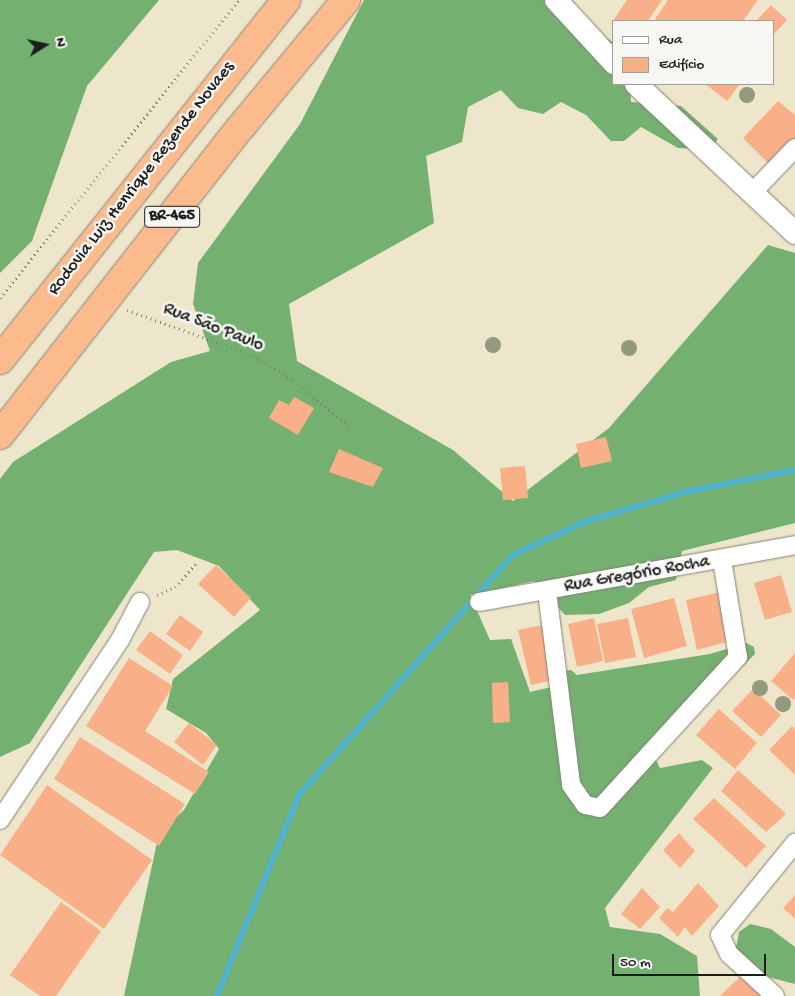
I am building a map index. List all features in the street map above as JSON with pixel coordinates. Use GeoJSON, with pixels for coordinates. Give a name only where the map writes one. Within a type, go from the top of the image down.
{"type":"FeatureCollection","features":[{"type":"Feature","properties":{"kind":"highway","name":"Rodovia Luiz Henrique Rezende Novaes"},"geometry":{"type":"LineString","coordinates":[[0,360],[286,0]]}},
{"type":"Feature","properties":{"kind":"highway","name":"BR-465"},"geometry":{"type":"LineString","coordinates":[[0,436],[346,0]]}},
{"type":"Feature","properties":{"kind":"street"},"geometry":{"type":"LineString","coordinates":[[556,0],[612,61]]}},
{"type":"Feature","properties":{"kind":"street"},"geometry":{"type":"LineString","coordinates":[[637,85],[795,233]]}},
{"type":"Feature","properties":{"kind":"street"},"geometry":{"type":"LineString","coordinates":[[753,192],[795,148]]}},
{"type":"Feature","properties":{"kind":"street","name":"Rua Gregório Rocha"},"geometry":{"type":"LineString","coordinates":[[479,602],[722,560],[795,545]]}},
{"type":"Feature","properties":{"kind":"street"},"geometry":{"type":"LineString","coordinates":[[547,591],[571,786],[584,805],[600,808],[738,657],[722,560]]}},
{"type":"Feature","properties":{"kind":"street"},"geometry":{"type":"LineString","coordinates":[[0,820],[120,640],[140,602]]}},
{"type":"Feature","properties":{"kind":"street"},"geometry":{"type":"LineString","coordinates":[[776,996],[729,954],[721,944],[725,926],[795,843]]}},
{"type":"Feature","properties":{"kind":"path"},"geometry":{"type":"LineString","coordinates":[[0,298],[239,0]]}},
{"type":"Feature","properties":{"kind":"path","name":"Rua São Paulo"},"geometry":{"type":"LineString","coordinates":[[105,303],[253,355],[294,381],[351,428]]}},
{"type":"Feature","properties":{"kind":"path"},"geometry":{"type":"LineString","coordinates":[[140,602],[176,588],[196,564]]}},
{"type":"Feature","properties":{"kind":"green space"},"geometry":{"type":"Polygon","coordinates":[[[0,0],[159,0],[87,86],[32,241],[0,273],[0,0]]]}},
{"type":"Feature","properties":{"kind":"green space"},"geometry":{"type":"Polygon","coordinates":[[[364,0],[545,0],[612,42],[612,85],[630,85],[631,102],[681,106],[718,139],[710,150],[678,148],[641,127],[624,141],[611,141],[586,115],[561,102],[543,114],[518,108],[501,90],[468,107],[462,142],[426,156],[434,223],[289,304],[297,361],[453,450],[513,501],[609,428],[768,245],[795,253],[795,523],[682,551],[676,580],[649,587],[629,603],[599,614],[565,615],[534,581],[470,595],[490,640],[511,639],[530,692],[560,685],[565,671],[571,670],[577,675],[710,654],[746,643],[754,647],[755,654],[653,754],[660,768],[702,760],[713,768],[605,908],[610,927],[660,934],[697,956],[700,996],[124,996],[159,833],[184,810],[219,749],[206,733],[166,709],[173,679],[260,610],[219,566],[177,550],[154,552],[30,743],[0,757],[0,479],[13,462],[171,362],[210,351],[193,304],[198,263],[300,124],[364,0]]]}},
{"type":"Feature","properties":{"kind":"green space"},"geometry":{"type":"Polygon","coordinates":[[[750,924],[771,929],[795,947],[795,984],[764,976],[735,953],[739,932],[750,924]]]}},
{"type":"Feature","properties":{"kind":"building"},"geometry":{"type":"Polygon","coordinates":[[[627,0],[662,0],[649,20],[614,20],[627,0]]]}},
{"type":"Feature","properties":{"kind":"building"},"geometry":{"type":"Polygon","coordinates":[[[668,0],[758,0],[744,20],[655,19],[668,0]]]}},
{"type":"Feature","properties":{"kind":"building"},"geometry":{"type":"Polygon","coordinates":[[[771,5],[787,20],[775,33],[775,20],[757,20],[771,5]]]}},
{"type":"Feature","properties":{"kind":"building"},"geometry":{"type":"Polygon","coordinates":[[[706,85],[739,85],[727,101],[706,85]]]}},
{"type":"Feature","properties":{"kind":"building"},"geometry":{"type":"Polygon","coordinates":[[[778,101],[795,115],[795,145],[773,168],[743,138],[778,101]]]}},
{"type":"Feature","properties":{"kind":"building"},"geometry":{"type":"Polygon","coordinates":[[[294,397],[314,408],[298,435],[269,418],[279,400],[289,405],[294,397]]]}},
{"type":"Feature","properties":{"kind":"building"},"geometry":{"type":"Polygon","coordinates":[[[606,437],[612,461],[581,468],[576,444],[606,437]]]}},
{"type":"Feature","properties":{"kind":"building"},"geometry":{"type":"Polygon","coordinates":[[[339,449],[383,468],[373,487],[329,472],[339,449]]]}},
{"type":"Feature","properties":{"kind":"building"},"geometry":{"type":"Polygon","coordinates":[[[525,466],[528,498],[503,500],[500,468],[525,466]]]}},
{"type":"Feature","properties":{"kind":"building"},"geometry":{"type":"Polygon","coordinates":[[[216,565],[251,598],[234,617],[198,584],[216,565]]]}},
{"type":"Feature","properties":{"kind":"building"},"geometry":{"type":"Polygon","coordinates":[[[781,575],[792,612],[765,620],[754,583],[781,575]]]}},
{"type":"Feature","properties":{"kind":"building"},"geometry":{"type":"Polygon","coordinates":[[[724,591],[734,640],[697,650],[686,600],[724,591]]]}},
{"type":"Feature","properties":{"kind":"building"},"geometry":{"type":"Polygon","coordinates":[[[674,598],[687,646],[644,658],[631,609],[674,598]]]}},
{"type":"Feature","properties":{"kind":"building"},"geometry":{"type":"Polygon","coordinates":[[[180,615],[203,632],[190,651],[166,634],[180,615]]]}},
{"type":"Feature","properties":{"kind":"building"},"geometry":{"type":"Polygon","coordinates":[[[594,618],[603,661],[577,667],[568,624],[594,618]]]}},
{"type":"Feature","properties":{"kind":"building"},"geometry":{"type":"Polygon","coordinates":[[[628,618],[636,657],[605,663],[597,624],[628,618]]]}},
{"type":"Feature","properties":{"kind":"building"},"geometry":{"type":"Polygon","coordinates":[[[542,625],[554,680],[531,685],[518,630],[542,625]]]}},
{"type":"Feature","properties":{"kind":"building"},"geometry":{"type":"Polygon","coordinates":[[[150,631],[183,655],[170,674],[136,650],[150,631]]]}},
{"type":"Feature","properties":{"kind":"building"},"geometry":{"type":"Polygon","coordinates":[[[795,653],[795,698],[793,700],[771,681],[795,653]]]}},
{"type":"Feature","properties":{"kind":"building"},"geometry":{"type":"Polygon","coordinates":[[[129,658],[173,686],[145,731],[209,772],[195,794],[86,726],[129,658]]]}},
{"type":"Feature","properties":{"kind":"building"},"geometry":{"type":"Polygon","coordinates":[[[508,682],[510,722],[493,723],[492,683],[508,682]]]}},
{"type":"Feature","properties":{"kind":"building"},"geometry":{"type":"Polygon","coordinates":[[[753,689],[781,715],[761,737],[732,711],[753,689]]]}},
{"type":"Feature","properties":{"kind":"building"},"geometry":{"type":"Polygon","coordinates":[[[719,709],[757,743],[735,769],[696,735],[719,709]]]}},
{"type":"Feature","properties":{"kind":"building"},"geometry":{"type":"Polygon","coordinates":[[[189,723],[217,745],[203,765],[174,742],[189,723]]]}},
{"type":"Feature","properties":{"kind":"building"},"geometry":{"type":"Polygon","coordinates":[[[792,726],[795,729],[795,775],[769,750],[792,726]]]}},
{"type":"Feature","properties":{"kind":"building"},"geometry":{"type":"Polygon","coordinates":[[[80,737],[185,804],[159,846],[54,779],[80,737]]]}},
{"type":"Feature","properties":{"kind":"building"},"geometry":{"type":"Polygon","coordinates":[[[738,770],[786,814],[766,832],[721,791],[738,770]]]}},
{"type":"Feature","properties":{"kind":"building"},"geometry":{"type":"Polygon","coordinates":[[[47,785],[152,860],[104,929],[0,855],[47,785]]]}},
{"type":"Feature","properties":{"kind":"building"},"geometry":{"type":"Polygon","coordinates":[[[714,798],[766,846],[746,868],[693,819],[714,798]]]}},
{"type":"Feature","properties":{"kind":"building"},"geometry":{"type":"Polygon","coordinates":[[[679,833],[695,851],[680,868],[663,850],[679,833]]]}},
{"type":"Feature","properties":{"kind":"building"},"geometry":{"type":"Polygon","coordinates":[[[698,883],[719,906],[692,936],[685,927],[678,937],[659,918],[667,908],[673,912],[698,883]]]}},
{"type":"Feature","properties":{"kind":"building"},"geometry":{"type":"Polygon","coordinates":[[[642,888],[660,907],[640,929],[621,914],[642,888]]]}},
{"type":"Feature","properties":{"kind":"building"},"geometry":{"type":"Polygon","coordinates":[[[795,895],[795,919],[783,908],[795,895]]]}},
{"type":"Feature","properties":{"kind":"building"},"geometry":{"type":"Polygon","coordinates":[[[61,902],[101,931],[56,996],[40,996],[10,975],[61,902]]]}},
{"type":"Feature","properties":{"kind":"building"},"geometry":{"type":"Polygon","coordinates":[[[742,975],[762,996],[720,996],[742,975]]]}},
{"type":"Feature","properties":{"kind":"waterway"},"geometry":{"type":"LineString","coordinates":[[217,996],[299,795],[513,555],[584,522],[685,492],[795,470]]}}]}
